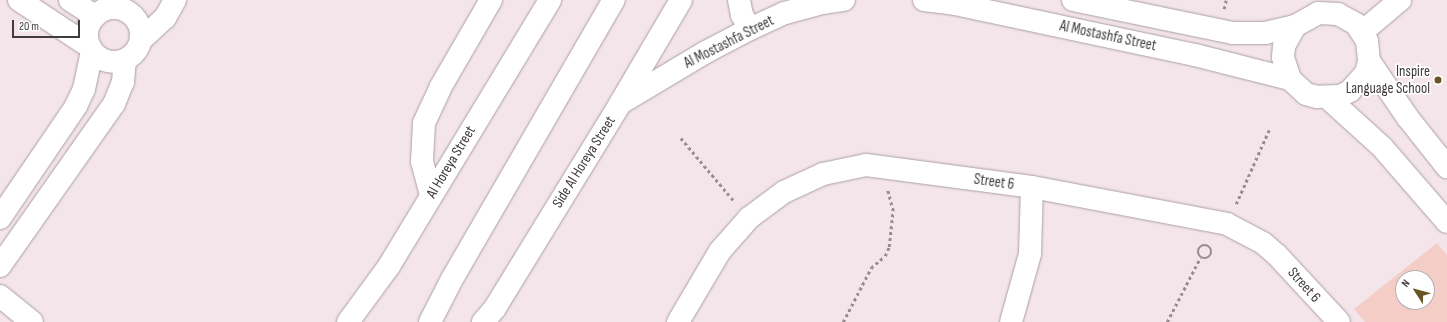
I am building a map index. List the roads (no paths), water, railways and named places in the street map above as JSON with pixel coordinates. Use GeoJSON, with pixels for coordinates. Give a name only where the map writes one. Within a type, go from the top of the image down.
{"type":"FeatureCollection","features":[{"type":"Feature","properties":{"kind":"street"},"geometry":{"type":"LineString","coordinates":[[19,0],[111,62],[125,60],[135,52],[141,40],[165,18],[174,0]]}},
{"type":"Feature","properties":{"kind":"street"},"geometry":{"type":"LineString","coordinates":[[70,0],[94,16]]}},
{"type":"Feature","properties":{"kind":"street"},"geometry":{"type":"LineString","coordinates":[[431,194],[422,161],[424,123],[440,88],[491,0]]}},
{"type":"Feature","properties":{"kind":"street","name":"Al Horeya Street"},"geometry":{"type":"LineString","coordinates":[[348,322],[389,266],[431,194],[550,0]]}},
{"type":"Feature","properties":{"kind":"street"},"geometry":{"type":"LineString","coordinates":[[430,322],[452,279],[614,0]]}},
{"type":"Feature","properties":{"kind":"street","name":"Side Al Horeya Street"},"geometry":{"type":"LineString","coordinates":[[483,322],[495,308],[621,102],[681,0]]}},
{"type":"Feature","properties":{"kind":"street"},"geometry":{"type":"LineString","coordinates":[[739,0],[742,15],[750,29]]}},
{"type":"Feature","properties":{"kind":"street","name":"Al Mostashfa Street"},"geometry":{"type":"LineString","coordinates":[[621,102],[706,52],[750,29],[785,13],[844,0]]}},
{"type":"Feature","properties":{"kind":"street","name":"Al Mostashfa Street"},"geometry":{"type":"LineString","coordinates":[[924,0],[955,4],[1196,55],[1290,79]]}},
{"type":"Feature","properties":{"kind":"street","name":"Al Mostashfa Street"},"geometry":{"type":"LineString","coordinates":[[1073,0],[1233,33],[1265,33],[1295,26]]}},
{"type":"Feature","properties":{"kind":"street"},"geometry":{"type":"LineString","coordinates":[[1362,32],[1400,0]]}},
{"type":"Feature","properties":{"kind":"street"},"geometry":{"type":"LineString","coordinates":[[0,218],[76,106],[86,83],[91,49],[87,34],[94,16],[109,8],[132,5],[140,26],[141,40]]}},
{"type":"Feature","properties":{"kind":"street"},"geometry":{"type":"LineString","coordinates":[[1326,7],[1328,12],[1343,16],[1356,24],[1362,32],[1369,51],[1369,61],[1359,83],[1340,96],[1328,98],[1306,94],[1290,79],[1283,57],[1284,46],[1295,26],[1326,7]]}},
{"type":"Feature","properties":{"kind":"street"},"geometry":{"type":"LineString","coordinates":[[0,266],[114,104],[123,82],[125,60]]}},
{"type":"Feature","properties":{"kind":"street"},"geometry":{"type":"LineString","coordinates":[[1369,61],[1408,118],[1447,167]]}},
{"type":"Feature","properties":{"kind":"street"},"geometry":{"type":"LineString","coordinates":[[1328,98],[1382,147],[1447,222]]}},
{"type":"Feature","properties":{"kind":"street","name":"Street 6"},"geometry":{"type":"LineString","coordinates":[[678,322],[720,250],[749,218],[784,192],[823,174],[866,164],[1032,187],[1227,224],[1263,243],[1277,255],[1339,322]]}},
{"type":"Feature","properties":{"kind":"street"},"geometry":{"type":"LineString","coordinates":[[1011,322],[1030,254],[1032,187]]}},
{"type":"Feature","properties":{"kind":"street"},"geometry":{"type":"LineString","coordinates":[[0,296],[32,322]]}},
{"type":"Feature","properties":{"kind":"place","name":"Inspire Language School"},"geometry":{"type":"Point","coordinates":[1438,80]}}]}
